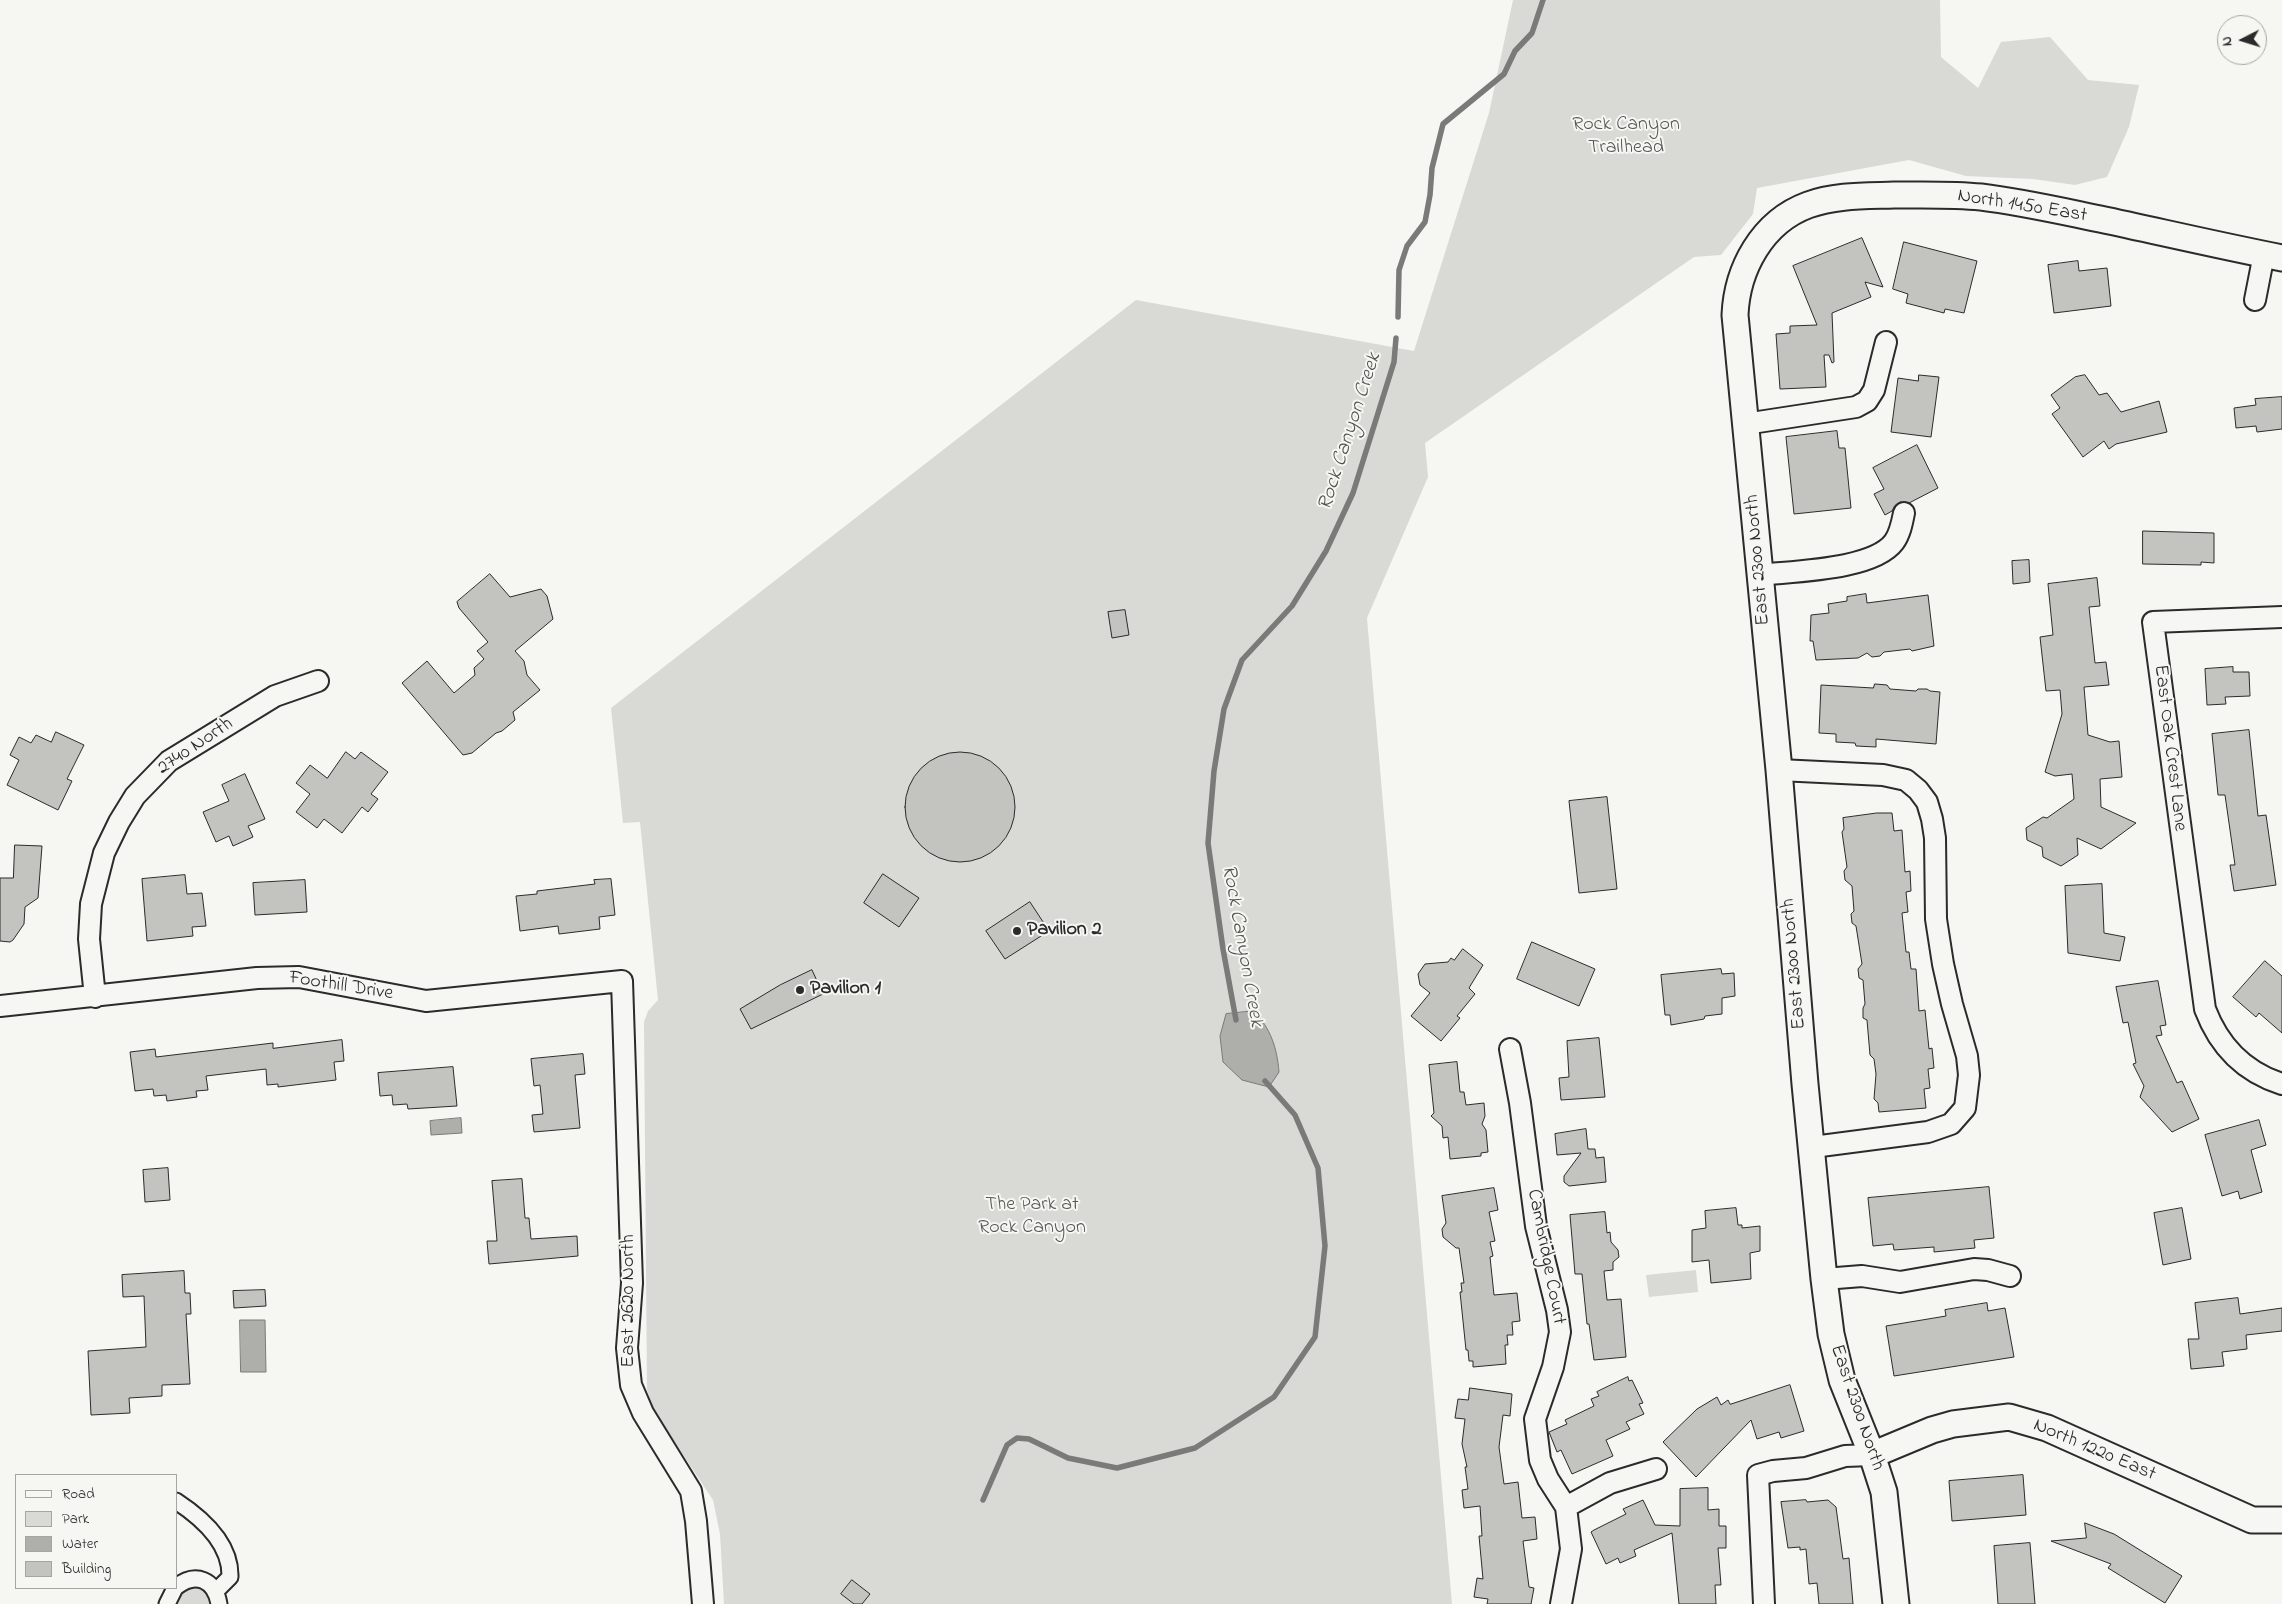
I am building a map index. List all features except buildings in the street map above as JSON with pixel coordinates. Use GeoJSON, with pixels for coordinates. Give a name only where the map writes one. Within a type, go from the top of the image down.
{"type":"FeatureCollection","features":[{"type":"Feature","properties":{"kind":"street","name":"North 1450 East"},"geometry":{"type":"LineString","coordinates":[[1734,315],[1736,295],[1743,271],[1758,244],[1767,234],[1787,216],[1808,205],[1843,198],[1961,195],[2017,202],[2273,256]]}},
{"type":"Feature","properties":{"kind":"street"},"geometry":{"type":"LineString","coordinates":[[2255,300],[2273,256]]}},
{"type":"Feature","properties":{"kind":"street","name":"East 2300 North"},"geometry":{"type":"LineString","coordinates":[[1734,315],[1779,770],[1805,1084],[1813,1147],[1824,1279],[1831,1334],[1842,1380],[1872,1455],[1884,1492],[1896,1604]]}},
{"type":"Feature","properties":{"kind":"street"},"geometry":{"type":"LineString","coordinates":[[1745,424],[1856,407],[1867,401],[1874,390],[1886,342]]}},
{"type":"Feature","properties":{"kind":"street"},"geometry":{"type":"LineString","coordinates":[[1760,575],[1866,561],[1882,553],[1893,543],[1900,529],[1904,513]]}},
{"type":"Feature","properties":{"kind":"street","name":"East Oak Crest Lane"},"geometry":{"type":"LineString","coordinates":[[2282,617],[2153,622],[2204,1009],[2218,1037],[2234,1057],[2255,1073],[2282,1084]]}},
{"type":"Feature","properties":{"kind":"street","name":"2740 North"},"geometry":{"type":"LineString","coordinates":[[95,997],[89,939],[91,904],[104,853],[119,822],[135,796],[169,761],[275,696],[318,681]]}},
{"type":"Feature","properties":{"kind":"street"},"geometry":{"type":"LineString","coordinates":[[1779,770],[1883,775],[1906,780],[1918,790],[1927,802],[1935,838],[1936,919],[1952,1004],[1967,1056],[1968,1075],[1965,1108],[1951,1124],[1928,1132],[1813,1147]]}},
{"type":"Feature","properties":{"kind":"street","name":"Foothill Drive"},"geometry":{"type":"LineString","coordinates":[[0,1006],[257,978],[299,977],[426,1001],[622,981]]}},
{"type":"Feature","properties":{"kind":"street","name":"East 2620 North"},"geometry":{"type":"LineString","coordinates":[[622,981],[632,1283],[627,1348],[631,1385],[643,1413],[691,1491],[696,1521],[703,1604]]}},
{"type":"Feature","properties":{"kind":"street","name":"Cambridge Court"},"geometry":{"type":"LineString","coordinates":[[1510,1049],[1520,1104],[1536,1226],[1557,1310],[1560,1332],[1553,1367],[1535,1419],[1540,1460],[1548,1479],[1566,1507],[1572,1549],[1561,1604]]}},
{"type":"Feature","properties":{"kind":"street"},"geometry":{"type":"LineString","coordinates":[[1824,1279],[1862,1276],[1900,1282],[1974,1269],[1988,1270],[2010,1276]]}},
{"type":"Feature","properties":{"kind":"street","name":"North 1220 East"},"geometry":{"type":"LineString","coordinates":[[1872,1455],[1932,1430],[1953,1424],[2009,1417],[2047,1428],[2282,1534]]}},
{"type":"Feature","properties":{"kind":"street"},"geometry":{"type":"LineString","coordinates":[[1764,1604],[1758,1475],[1773,1471],[1806,1468],[1845,1456],[1872,1455]]}},
{"type":"Feature","properties":{"kind":"street"},"geometry":{"type":"LineString","coordinates":[[1566,1507],[1610,1483],[1656,1468]]}},
{"type":"Feature","properties":{"kind":"street"},"geometry":{"type":"LineString","coordinates":[[178,1503],[207,1526],[221,1543],[228,1558],[230,1577],[217,1598],[208,1583],[200,1579],[190,1578],[178,1586]]}},
{"type":"Feature","properties":{"kind":"street"},"geometry":{"type":"LineString","coordinates":[[2252,1520],[2282,1520]]}},
{"type":"Feature","properties":{"kind":"street"},"geometry":{"type":"LineString","coordinates":[[167,1604],[168,1598],[175,1589]]}},
{"type":"Feature","properties":{"kind":"green space","name":"The Park at Rock Canyon"},"geometry":{"type":"Polygon","coordinates":[[[1513,0],[1940,0],[1941,57],[1978,88],[2001,42],[2050,37],[2088,80],[2139,85],[2129,127],[2107,177],[2075,185],[2033,179],[1966,176],[1909,160],[1757,188],[1753,214],[1721,255],[1694,257],[1425,443],[1428,477],[1367,618],[1452,1604],[724,1604],[720,1534],[713,1500],[654,1411],[647,1390],[644,1022],[648,1011],[658,1000],[640,822],[623,823],[611,708],[1136,300],[1414,351],[1489,113],[1513,0]]]}},
{"type":"Feature","properties":{"kind":"green space"},"geometry":{"type":"Polygon","coordinates":[[[1696,1270],[1698,1292],[1649,1297],[1646,1275],[1696,1270]]]}},
{"type":"Feature","properties":{"kind":"green space"},"geometry":{"type":"Polygon","coordinates":[[[182,1585],[204,1586],[215,1604],[170,1604],[182,1585]]]}},
{"type":"Feature","properties":{"kind":"water"},"geometry":{"type":"Polygon","coordinates":[[[1254,1011],[1269,1032],[1277,1055],[1279,1072],[1269,1087],[1242,1080],[1223,1062],[1220,1036],[1226,1014],[1254,1011]]]}},
{"type":"Feature","properties":{"kind":"water"},"geometry":{"type":"Polygon","coordinates":[[[461,1118],[462,1133],[431,1135],[430,1121],[461,1118]]]}},
{"type":"Feature","properties":{"kind":"water"},"geometry":{"type":"Polygon","coordinates":[[[240,1320],[265,1320],[266,1372],[241,1372],[240,1320]]]}},
{"type":"Feature","properties":{"kind":"waterway","name":"Rock Canyon Creek"},"geometry":{"type":"LineString","coordinates":[[1398,317],[1399,270],[1407,246],[1425,222],[1432,168],[1443,124],[1504,74],[1515,51],[1532,33],[1543,0]]}},
{"type":"Feature","properties":{"kind":"waterway","name":"Rock Canyon Creek"},"geometry":{"type":"LineString","coordinates":[[1236,1020],[1223,949],[1208,843],[1214,771],[1224,709],[1242,660],[1292,606],[1326,551],[1353,493],[1394,362],[1396,338]]}},
{"type":"Feature","properties":{"kind":"waterway","name":"Rock Canyon Creek"},"geometry":{"type":"LineString","coordinates":[[983,1500],[1007,1445],[1017,1438],[1029,1439],[1068,1458],[1117,1468],[1195,1448],[1274,1397],[1315,1337],[1325,1246],[1318,1168],[1295,1115],[1265,1081]]}},
{"type":"Feature","properties":{"kind":"place","name":"Pavilion 2"},"geometry":{"type":"Point","coordinates":[1017,931]}},
{"type":"Feature","properties":{"kind":"place","name":"Pavilion 1"},"geometry":{"type":"Point","coordinates":[800,990]}},
{"type":"Feature","properties":{"kind":"park label","name":"Rock Canyon Trailhead"},"geometry":{"type":"Point","coordinates":[1626,138]}}]}
